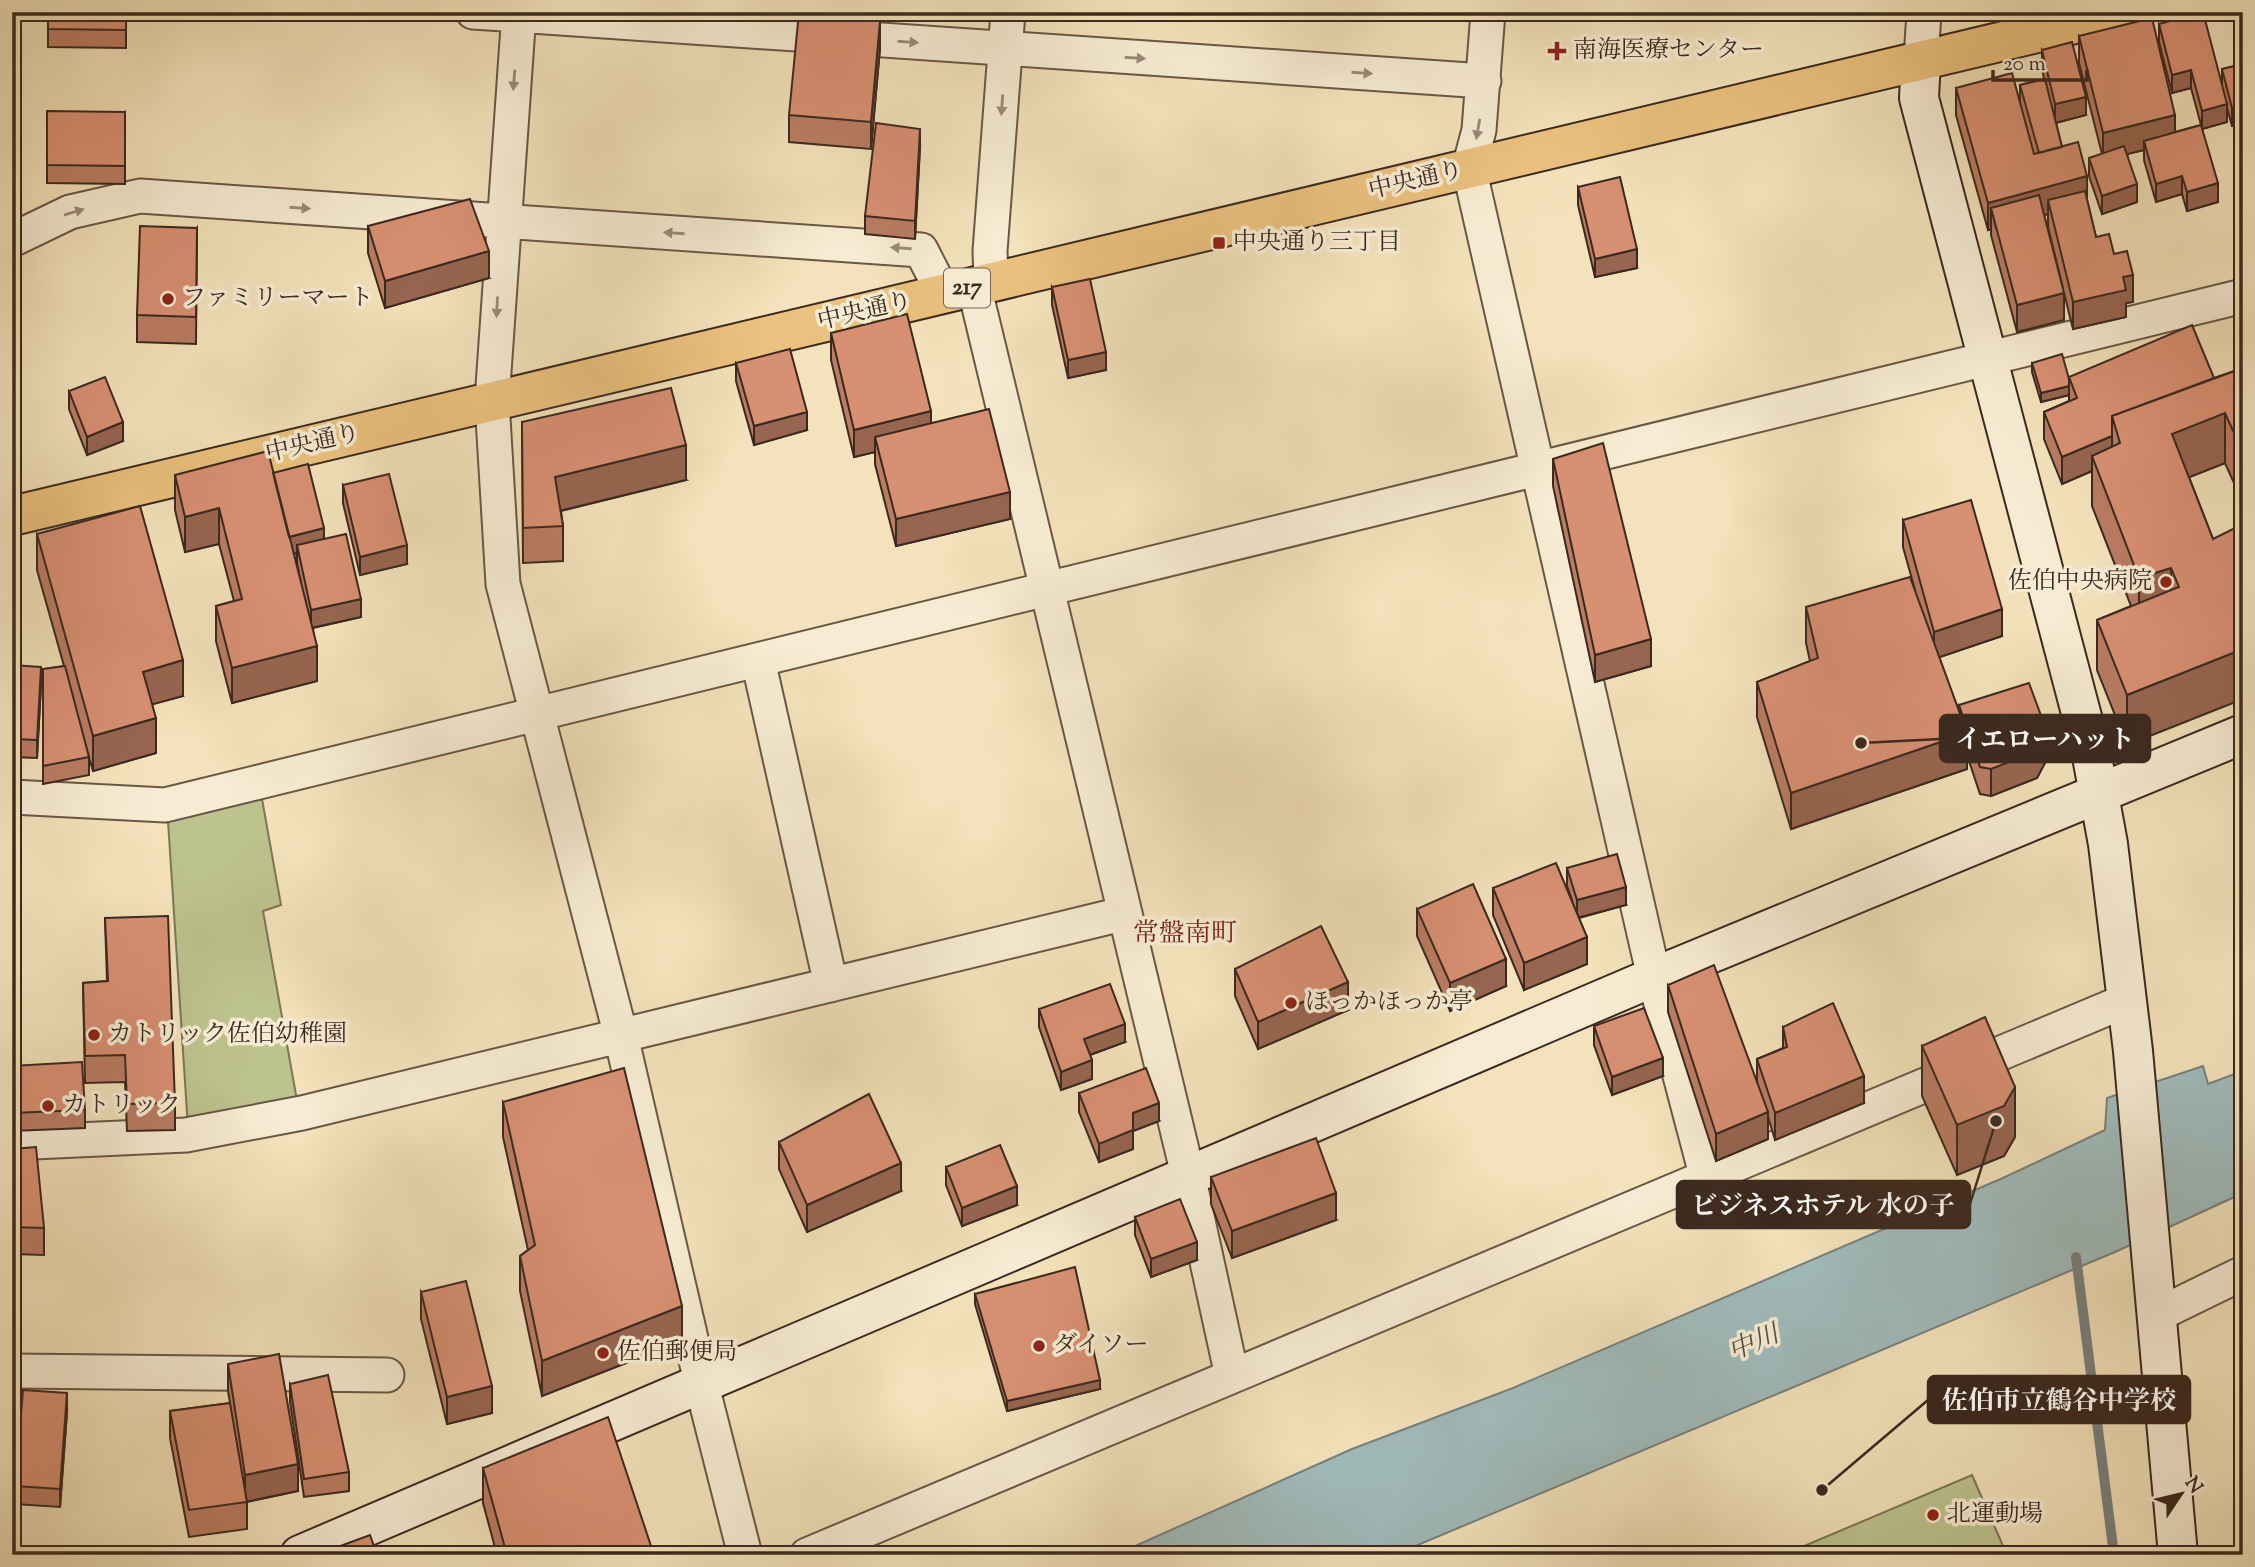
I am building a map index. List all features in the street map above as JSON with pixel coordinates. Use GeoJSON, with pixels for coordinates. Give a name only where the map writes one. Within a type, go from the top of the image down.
{"type":"FeatureCollection","features":[{"type":"Feature","properties":{"kind":"highway","name":"217"},"geometry":{"type":"LineString","coordinates":[[1921,60],[2125,12]]}},
{"type":"Feature","properties":{"kind":"highway","name":"中央通り"},"geometry":{"type":"LineString","coordinates":[[12,516],[1921,60]]}},
{"type":"Feature","properties":{"kind":"street"},"geometry":{"type":"LineString","coordinates":[[473,12],[1484,81]]}},
{"type":"Feature","properties":{"kind":"street"},"geometry":{"type":"LineString","coordinates":[[969,287],[990,251],[1008,12]]}},
{"type":"Feature","properties":{"kind":"street"},"geometry":{"type":"LineString","coordinates":[[1489,12],[1479,130],[1469,168],[1654,977],[1707,1178]]}},
{"type":"Feature","properties":{"kind":"street"},"geometry":{"type":"LineString","coordinates":[[1924,12],[1919,99],[2084,724],[2100,795],[2133,1051],[2178,1555]]}},
{"type":"Feature","properties":{"kind":"street"},"geometry":{"type":"LineString","coordinates":[[519,14],[502,222],[492,401],[503,584],[621,1036],[702,1386],[745,1555]]}},
{"type":"Feature","properties":{"kind":"street"},"geometry":{"type":"LineString","coordinates":[[12,240],[70,212],[140,196],[920,250],[969,287],[1046,589],[1122,914],[1188,1175],[1232,1376]]}},
{"type":"Feature","properties":{"kind":"street"},"geometry":{"type":"LineString","coordinates":[[12,797],[165,805],[2243,296]]}},
{"type":"Feature","properties":{"kind":"street"},"geometry":{"type":"LineString","coordinates":[[758,660],[831,985]]}},
{"type":"Feature","properties":{"kind":"street"},"geometry":{"type":"LineString","coordinates":[[300,1555],[702,1386],[1654,977],[2243,734]]}},
{"type":"Feature","properties":{"kind":"street"},"geometry":{"type":"LineString","coordinates":[[12,1143],[186,1135],[302,1113],[1122,914]]}},
{"type":"Feature","properties":{"kind":"street"},"geometry":{"type":"LineString","coordinates":[[807,1555],[2125,1002]]}},
{"type":"Feature","properties":{"kind":"street"},"geometry":{"type":"LineString","coordinates":[[2155,1316],[2243,1273]]}},
{"type":"Feature","properties":{"kind":"street"},"geometry":{"type":"LineString","coordinates":[[12,1371],[387,1375]]}},
{"type":"Feature","properties":{"kind":"green space"},"geometry":{"type":"Polygon","coordinates":[[[262,799],[281,905],[263,911],[298,1106],[188,1128],[168,821],[262,799]]]}},
{"type":"Feature","properties":{"kind":"green space","name":"北運動場"},"geometry":{"type":"Polygon","coordinates":[[[1972,1475],[2007,1555],[1783,1555],[1972,1475]]]}},
{"type":"Feature","properties":{"kind":"water","name":"中川"},"geometry":{"type":"Polygon","coordinates":[[[2203,1066],[2208,1084],[2243,1071],[2243,1193],[2115,1252],[1394,1555],[1115,1555],[1352,1449],[1513,1388],[2003,1178],[2105,1130],[2107,1098],[2203,1066]]]}},
{"type":"Feature","properties":{"kind":"building"},"geometry":{"type":"Polygon","coordinates":[[[48,12],[126,12],[126,30],[48,29],[48,12]]]}},
{"type":"Feature","properties":{"kind":"building"},"geometry":{"type":"Polygon","coordinates":[[[799,12],[880,21],[871,122],[789,115],[799,12]]]}},
{"type":"Feature","properties":{"kind":"building"},"geometry":{"type":"Polygon","coordinates":[[[2203,12],[2227,104],[2202,111],[2191,70],[2172,75],[2159,24],[2203,12]]]}},
{"type":"Feature","properties":{"kind":"building"},"geometry":{"type":"Polygon","coordinates":[[[2152,18],[2175,115],[2103,133],[2079,36],[2152,18]]]}},
{"type":"Feature","properties":{"kind":"building"},"geometry":{"type":"Polygon","coordinates":[[[2072,42],[2086,97],[2055,104],[2042,50],[2072,42]]]}},
{"type":"Feature","properties":{"kind":"building"},"geometry":{"type":"Polygon","coordinates":[[[2243,64],[2243,105],[2232,108],[2222,69],[2243,64]]]}},
{"type":"Feature","properties":{"kind":"building"},"geometry":{"type":"Polygon","coordinates":[[[2012,73],[2034,154],[2078,142],[2087,176],[1988,203],[1956,88],[2012,73]]]}},
{"type":"Feature","properties":{"kind":"building"},"geometry":{"type":"Polygon","coordinates":[[[2045,79],[2062,147],[2039,153],[2020,85],[2045,79]]]}},
{"type":"Feature","properties":{"kind":"building"},"geometry":{"type":"Polygon","coordinates":[[[47,111],[125,112],[125,166],[47,165],[47,111]]]}},
{"type":"Feature","properties":{"kind":"building"},"geometry":{"type":"Polygon","coordinates":[[[2243,116],[2243,145],[2235,118],[2243,116]]]}},
{"type":"Feature","properties":{"kind":"building"},"geometry":{"type":"Polygon","coordinates":[[[876,123],[920,129],[915,221],[865,216],[876,123]]]}},
{"type":"Feature","properties":{"kind":"building"},"geometry":{"type":"Polygon","coordinates":[[[2201,125],[2218,183],[2187,192],[2182,176],[2156,184],[2144,141],[2201,125]]]}},
{"type":"Feature","properties":{"kind":"building"},"geometry":{"type":"Polygon","coordinates":[[[2124,146],[2137,184],[2102,196],[2089,158],[2124,146]]]}},
{"type":"Feature","properties":{"kind":"building"},"geometry":{"type":"Polygon","coordinates":[[[1620,177],[1637,249],[1595,259],[1578,187],[1620,177]]]}},
{"type":"Feature","properties":{"kind":"building"},"geometry":{"type":"Polygon","coordinates":[[[2085,191],[2096,237],[2109,234],[2114,254],[2127,251],[2133,275],[2123,277],[2126,290],[2073,302],[2048,200],[2085,191]]]}},
{"type":"Feature","properties":{"kind":"building"},"geometry":{"type":"Polygon","coordinates":[[[2039,195],[2064,293],[2017,305],[1991,208],[2039,195]]]}},
{"type":"Feature","properties":{"kind":"building"},"geometry":{"type":"Polygon","coordinates":[[[470,199],[489,251],[385,281],[368,226],[470,199]]]}},
{"type":"Feature","properties":{"kind":"building","name":"ファミリーマート"},"geometry":{"type":"Polygon","coordinates":[[[140,226],[197,228],[196,317],[137,315],[140,226]]]}},
{"type":"Feature","properties":{"kind":"building"},"geometry":{"type":"Polygon","coordinates":[[[1090,279],[1106,352],[1068,360],[1052,287],[1090,279]]]}},
{"type":"Feature","properties":{"kind":"building"},"geometry":{"type":"Polygon","coordinates":[[[907,314],[931,411],[854,430],[831,333],[907,314]]]}},
{"type":"Feature","properties":{"kind":"building"},"geometry":{"type":"Polygon","coordinates":[[[2192,325],[2214,378],[2112,416],[2112,436],[2062,457],[2044,412],[2077,398],[2069,377],[2192,325]]]}},
{"type":"Feature","properties":{"kind":"building"},"geometry":{"type":"Polygon","coordinates":[[[790,349],[807,412],[754,426],[736,363],[790,349]]]}},
{"type":"Feature","properties":{"kind":"building"},"geometry":{"type":"Polygon","coordinates":[[[2062,354],[2069,386],[2041,393],[2032,363],[2062,354]]]}},
{"type":"Feature","properties":{"kind":"building"},"geometry":{"type":"Polygon","coordinates":[[[2243,368],[2243,453],[2225,413],[2172,434],[2213,539],[2243,524],[2243,649],[2127,695],[2097,620],[2179,587],[2171,568],[2139,578],[2092,456],[2120,443],[2112,416],[2243,368]]]}},
{"type":"Feature","properties":{"kind":"building"},"geometry":{"type":"Polygon","coordinates":[[[105,377],[123,422],[87,437],[69,391],[105,377]]]}},
{"type":"Feature","properties":{"kind":"building"},"geometry":{"type":"Polygon","coordinates":[[[671,388],[686,445],[555,477],[563,526],[523,528],[522,422],[671,388]]]}},
{"type":"Feature","properties":{"kind":"building"},"geometry":{"type":"Polygon","coordinates":[[[989,409],[1010,492],[896,519],[875,437],[989,409]]]}},
{"type":"Feature","properties":{"kind":"building"},"geometry":{"type":"Polygon","coordinates":[[[1603,443],[1651,639],[1595,655],[1553,459],[1603,443]]]}},
{"type":"Feature","properties":{"kind":"building"},"geometry":{"type":"Polygon","coordinates":[[[268,451],[317,646],[232,668],[216,606],[242,599],[219,508],[185,517],[175,475],[268,451]]]}},
{"type":"Feature","properties":{"kind":"building"},"geometry":{"type":"Polygon","coordinates":[[[308,464],[324,528],[289,537],[273,473],[308,464]]]}},
{"type":"Feature","properties":{"kind":"building"},"geometry":{"type":"Polygon","coordinates":[[[389,474],[407,545],[360,557],[343,485],[389,474]]]}},
{"type":"Feature","properties":{"kind":"building"},"geometry":{"type":"Polygon","coordinates":[[[1971,500],[2002,609],[1934,632],[1903,520],[1971,500]]]}},
{"type":"Feature","properties":{"kind":"building"},"geometry":{"type":"Polygon","coordinates":[[[140,506],[183,660],[143,672],[156,718],[93,736],[37,534],[140,506]]]}},
{"type":"Feature","properties":{"kind":"building"},"geometry":{"type":"Polygon","coordinates":[[[346,534],[361,599],[311,610],[297,545],[346,534]]]}},
{"type":"Feature","properties":{"kind":"building"},"geometry":{"type":"Polygon","coordinates":[[[1910,577],[1967,733],[1791,793],[1757,682],[1818,658],[1806,607],[1910,577]]]}},
{"type":"Feature","properties":{"kind":"building"},"geometry":{"type":"Polygon","coordinates":[[[12,665],[41,667],[37,740],[12,739],[12,665]]]}},
{"type":"Feature","properties":{"kind":"building"},"geometry":{"type":"Polygon","coordinates":[[[65,666],[89,757],[43,766],[43,669],[65,666]]]}},
{"type":"Feature","properties":{"kind":"building"},"geometry":{"type":"Polygon","coordinates":[[[2029,683],[2047,732],[2037,751],[1991,769],[1980,767],[1959,705],[2029,683]]]}},
{"type":"Feature","properties":{"kind":"building"},"geometry":{"type":"Polygon","coordinates":[[[1617,854],[1626,887],[1577,900],[1567,868],[1617,854]]]}},
{"type":"Feature","properties":{"kind":"building"},"geometry":{"type":"Polygon","coordinates":[[[1556,863],[1587,937],[1524,963],[1493,888],[1556,863]]]}},
{"type":"Feature","properties":{"kind":"building"},"geometry":{"type":"Polygon","coordinates":[[[1473,884],[1506,959],[1450,983],[1417,909],[1473,884]]]}},
{"type":"Feature","properties":{"kind":"building"},"geometry":{"type":"Polygon","coordinates":[[[168,916],[175,1103],[127,1104],[125,1055],[85,1056],[83,983],[108,981],[105,918],[168,916]]]}},
{"type":"Feature","properties":{"kind":"building"},"geometry":{"type":"Polygon","coordinates":[[[1321,926],[1348,982],[1258,1022],[1235,969],[1321,926]]]}},
{"type":"Feature","properties":{"kind":"building"},"geometry":{"type":"Polygon","coordinates":[[[1714,965],[1768,1112],[1716,1134],[1668,985],[1714,965]]]}},
{"type":"Feature","properties":{"kind":"building"},"geometry":{"type":"Polygon","coordinates":[[[1110,984],[1125,1024],[1084,1039],[1092,1060],[1061,1072],[1039,1009],[1110,984]]]}},
{"type":"Feature","properties":{"kind":"building"},"geometry":{"type":"Polygon","coordinates":[[[1833,1003],[1864,1076],[1775,1113],[1757,1059],[1787,1047],[1783,1027],[1833,1003]]]}},
{"type":"Feature","properties":{"kind":"building"},"geometry":{"type":"Polygon","coordinates":[[[1644,1008],[1663,1058],[1612,1077],[1594,1026],[1644,1008]]]}},
{"type":"Feature","properties":{"kind":"building"},"geometry":{"type":"Polygon","coordinates":[[[1985,1017],[2015,1087],[2004,1106],[1957,1125],[1922,1046],[1985,1017]]]}},
{"type":"Feature","properties":{"kind":"building","name":"カトリック"},"geometry":{"type":"Polygon","coordinates":[[[82,1062],[85,1110],[12,1113],[12,1066],[82,1062]]]}},
{"type":"Feature","properties":{"kind":"building"},"geometry":{"type":"Polygon","coordinates":[[[624,1068],[682,1306],[542,1361],[520,1256],[535,1245],[503,1102],[624,1068]]]}},
{"type":"Feature","properties":{"kind":"building"},"geometry":{"type":"Polygon","coordinates":[[[1146,1068],[1159,1103],[1133,1113],[1133,1130],[1099,1144],[1079,1093],[1146,1068]]]}},
{"type":"Feature","properties":{"kind":"building"},"geometry":{"type":"Polygon","coordinates":[[[869,1094],[901,1163],[807,1205],[779,1142],[869,1094]]]}},
{"type":"Feature","properties":{"kind":"building"},"geometry":{"type":"Polygon","coordinates":[[[1316,1138],[1336,1193],[1232,1231],[1211,1177],[1316,1138]]]}},
{"type":"Feature","properties":{"kind":"building"},"geometry":{"type":"Polygon","coordinates":[[[1000,1145],[1017,1186],[962,1208],[946,1167],[1000,1145]]]}},
{"type":"Feature","properties":{"kind":"building"},"geometry":{"type":"Polygon","coordinates":[[[36,1147],[44,1228],[12,1227],[12,1149],[36,1147]]]}},
{"type":"Feature","properties":{"kind":"building"},"geometry":{"type":"Polygon","coordinates":[[[1180,1199],[1197,1242],[1151,1259],[1135,1217],[1180,1199]]]}},
{"type":"Feature","properties":{"kind":"building","name":"ダイソー"},"geometry":{"type":"Polygon","coordinates":[[[1075,1267],[1100,1380],[1007,1401],[975,1294],[1075,1267]]]}},
{"type":"Feature","properties":{"kind":"building"},"geometry":{"type":"Polygon","coordinates":[[[466,1281],[492,1386],[447,1397],[421,1292],[466,1281]]]}},
{"type":"Feature","properties":{"kind":"building"},"geometry":{"type":"Polygon","coordinates":[[[279,1354],[298,1464],[245,1475],[228,1364],[279,1354]]]}},
{"type":"Feature","properties":{"kind":"building"},"geometry":{"type":"Polygon","coordinates":[[[328,1375],[349,1472],[304,1479],[290,1384],[328,1375]]]}},
{"type":"Feature","properties":{"kind":"building"},"geometry":{"type":"Polygon","coordinates":[[[23,1390],[67,1393],[60,1489],[15,1486],[23,1390]]]}},
{"type":"Feature","properties":{"kind":"building"},"geometry":{"type":"Polygon","coordinates":[[[230,1403],[247,1502],[189,1510],[170,1411],[230,1403]]]}},
{"type":"Feature","properties":{"kind":"building"},"geometry":{"type":"Polygon","coordinates":[[[608,1417],[654,1555],[507,1555],[483,1468],[608,1417]]]}},
{"type":"Feature","properties":{"kind":"building"},"geometry":{"type":"Polygon","coordinates":[[[370,1535],[377,1555],[316,1555],[370,1535]]]}},
{"type":"Feature","properties":{"kind":"waterway"},"geometry":{"type":"LineString","coordinates":[[2076,1257],[2114,1555]]}},
{"type":"Feature","properties":{"kind":"place","name":"南海医療センター"},"geometry":{"type":"Point","coordinates":[1557,51]}},
{"type":"Feature","properties":{"kind":"place","name":"中央通り三丁目"},"geometry":{"type":"Point","coordinates":[1219,243]}},
{"type":"Feature","properties":{"kind":"place","name":"ファミリーマート"},"geometry":{"type":"Point","coordinates":[168,299]}},
{"type":"Feature","properties":{"kind":"place","name":"佐伯中央病院"},"geometry":{"type":"Point","coordinates":[2166,582]}},
{"type":"Feature","properties":{"kind":"place","name":"イエローハット"},"geometry":{"type":"Point","coordinates":[1861,743]}},
{"type":"Feature","properties":{"kind":"place","name":"ほっかほっか亭"},"geometry":{"type":"Point","coordinates":[1291,1003]}},
{"type":"Feature","properties":{"kind":"place","name":"カトリック佐伯幼稚園"},"geometry":{"type":"Point","coordinates":[94,1035]}},
{"type":"Feature","properties":{"kind":"place","name":"カトリック"},"geometry":{"type":"Point","coordinates":[48,1106]}},
{"type":"Feature","properties":{"kind":"place","name":"ビジネスホテル 水の子"},"geometry":{"type":"Point","coordinates":[1996,1121]}},
{"type":"Feature","properties":{"kind":"place","name":"ダイソー"},"geometry":{"type":"Point","coordinates":[1039,1346]}},
{"type":"Feature","properties":{"kind":"place","name":"佐伯郵便局"},"geometry":{"type":"Point","coordinates":[603,1353]}},
{"type":"Feature","properties":{"kind":"place","name":"佐伯市立鶴谷中学校"},"geometry":{"type":"Point","coordinates":[1822,1490]}},
{"type":"Feature","properties":{"kind":"place","name":"北運動場"},"geometry":{"type":"Point","coordinates":[1933,1515]}},
{"type":"Feature","properties":{"kind":"district","name":"常盤南町"},"geometry":{"type":"Point","coordinates":[1185,934]}}]}
